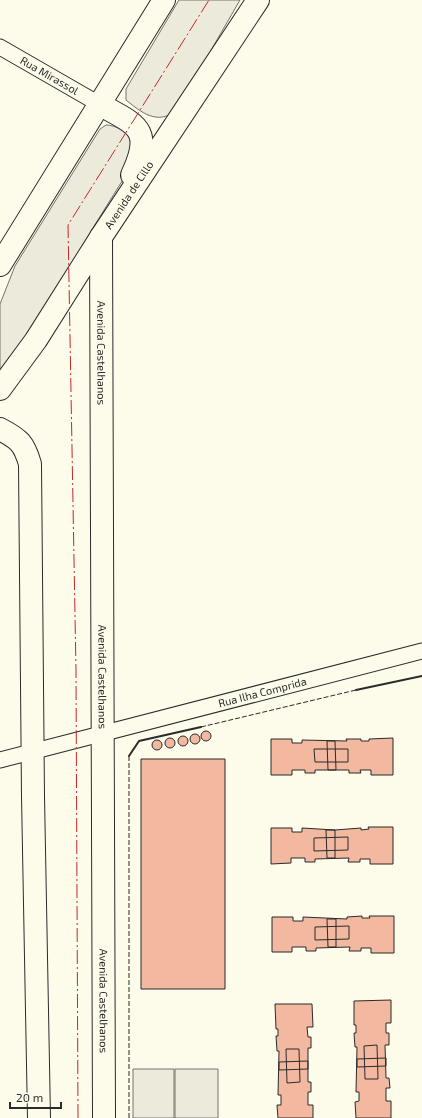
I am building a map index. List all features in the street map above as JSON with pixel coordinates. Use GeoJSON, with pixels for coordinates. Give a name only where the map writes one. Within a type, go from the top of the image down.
{"type":"FeatureCollection","features":[{"type":"Feature","properties":{"kind":"main road"},"geometry":{"type":"LineString","coordinates":[[0,273],[4,258],[164,0]]}},
{"type":"Feature","properties":{"kind":"main road","name":"Avenida de Cillo"},"geometry":{"type":"LineString","coordinates":[[0,389],[36,340],[101,237],[258,0]]}},
{"type":"Feature","properties":{"kind":"main road"},"geometry":{"type":"LineString","coordinates":[[99,104],[134,124],[140,130],[142,140],[142,150],[138,162],[101,237]]}},
{"type":"Feature","properties":{"kind":"main road","name":"Avenida Castelhanos"},"geometry":{"type":"LineString","coordinates":[[101,237],[104,1118]]}},
{"type":"Feature","properties":{"kind":"main road"},"geometry":{"type":"LineString","coordinates":[[0,429],[15,436],[22,444],[30,464],[39,1118]]}},
{"type":"Feature","properties":{"kind":"street","name":"Rua Mirassol"},"geometry":{"type":"LineString","coordinates":[[0,47],[99,104]]}},
{"type":"Feature","properties":{"kind":"street","name":"Rua Ilha Comprida"},"geometry":{"type":"LineString","coordinates":[[33,751],[422,651]]}},
{"type":"Feature","properties":{"kind":"street"},"geometry":{"type":"LineString","coordinates":[[0,760],[33,751]]}},
{"type":"Feature","properties":{"kind":"shaded area"},"geometry":{"type":"Polygon","coordinates":[[[179,0],[240,0],[176,111],[162,117],[150,116],[126,100],[126,89],[179,0]]]}},
{"type":"Feature","properties":{"kind":"shaded area"},"geometry":{"type":"Polygon","coordinates":[[[106,125],[121,129],[133,139],[124,178],[91,231],[86,248],[0,381],[0,304],[15,266],[100,129],[106,125]]]}},
{"type":"Feature","properties":{"kind":"shaded area"},"geometry":{"type":"Polygon","coordinates":[[[133,1069],[174,1069],[174,1118],[133,1118],[133,1069]]]}},
{"type":"Feature","properties":{"kind":"shaded area"},"geometry":{"type":"Polygon","coordinates":[[[175,1069],[218,1069],[218,1118],[175,1118],[175,1069]]]}},
{"type":"Feature","properties":{"kind":"building"},"geometry":{"type":"Polygon","coordinates":[[[206,731],[211,736],[206,741],[201,736],[206,731]]]}},
{"type":"Feature","properties":{"kind":"building"},"geometry":{"type":"Polygon","coordinates":[[[195,734],[200,739],[195,744],[190,739],[195,734]]]}},
{"type":"Feature","properties":{"kind":"building"},"geometry":{"type":"Polygon","coordinates":[[[183,736],[188,741],[183,746],[178,741],[183,736]]]}},
{"type":"Feature","properties":{"kind":"building"},"geometry":{"type":"Polygon","coordinates":[[[170,738],[175,743],[170,748],[165,743],[170,738]]]}},
{"type":"Feature","properties":{"kind":"building"},"geometry":{"type":"Polygon","coordinates":[[[393,738],[393,775],[371,775],[371,770],[360,770],[361,773],[349,773],[349,770],[315,770],[315,773],[305,773],[305,770],[292,770],[292,775],[271,775],[271,739],[292,739],[292,743],[302,743],[302,740],[347,741],[346,739],[361,739],[361,741],[369,741],[369,739],[393,738]]]}},
{"type":"Feature","properties":{"kind":"building"},"geometry":{"type":"Polygon","coordinates":[[[157,740],[162,745],[157,750],[152,745],[157,740]]]}},
{"type":"Feature","properties":{"kind":"building"},"geometry":{"type":"Polygon","coordinates":[[[327,741],[335,741],[336,770],[328,770],[327,741]]]}},
{"type":"Feature","properties":{"kind":"building"},"geometry":{"type":"Polygon","coordinates":[[[314,749],[348,749],[348,762],[315,762],[314,749]]]}},
{"type":"Feature","properties":{"kind":"building"},"geometry":{"type":"Polygon","coordinates":[[[141,759],[225,759],[225,989],[141,989],[141,759]]]}},
{"type":"Feature","properties":{"kind":"building"},"geometry":{"type":"Polygon","coordinates":[[[368,827],[393,827],[393,864],[370,864],[370,859],[360,859],[360,862],[348,862],[349,858],[315,859],[315,862],[305,862],[305,858],[291,858],[291,863],[271,864],[271,828],[292,828],[292,832],[302,832],[302,828],[335,830],[361,828],[361,830],[369,829],[368,827]]]}},
{"type":"Feature","properties":{"kind":"building"},"geometry":{"type":"Polygon","coordinates":[[[326,830],[335,830],[335,858],[327,858],[326,830]]]}},
{"type":"Feature","properties":{"kind":"building"},"geometry":{"type":"Polygon","coordinates":[[[348,837],[348,850],[314,851],[314,838],[348,837]]]}},
{"type":"Feature","properties":{"kind":"building"},"geometry":{"type":"Polygon","coordinates":[[[362,916],[362,918],[370,918],[369,916],[394,916],[394,953],[371,953],[371,948],[361,948],[361,951],[349,951],[350,947],[316,948],[316,951],[306,951],[306,947],[292,947],[292,952],[272,952],[272,917],[293,917],[293,921],[303,921],[303,917],[347,919],[347,917],[362,916]]]}},
{"type":"Feature","properties":{"kind":"building"},"geometry":{"type":"Polygon","coordinates":[[[327,919],[336,919],[336,947],[328,947],[327,919]]]}},
{"type":"Feature","properties":{"kind":"building"},"geometry":{"type":"Polygon","coordinates":[[[349,926],[349,939],[315,940],[315,927],[349,926]]]}},
{"type":"Feature","properties":{"kind":"building"},"geometry":{"type":"Polygon","coordinates":[[[391,1000],[391,1023],[386,1023],[386,1033],[389,1033],[389,1045],[385,1045],[386,1078],[389,1078],[390,1088],[386,1088],[386,1101],[391,1101],[391,1118],[356,1118],[355,1102],[359,1101],[359,1092],[356,1092],[357,1047],[355,1047],[354,1033],[356,1033],[356,1025],[354,1025],[354,1001],[391,1000]]]}},
{"type":"Feature","properties":{"kind":"building"},"geometry":{"type":"Polygon","coordinates":[[[275,1004],[312,1004],[313,1027],[307,1027],[308,1037],[311,1037],[311,1048],[308,1048],[308,1082],[311,1082],[311,1092],[308,1092],[308,1105],[313,1105],[313,1118],[278,1118],[277,1105],[281,1105],[281,1095],[278,1095],[279,1051],[277,1051],[276,1036],[278,1036],[278,1029],[276,1029],[275,1004]]]}},
{"type":"Feature","properties":{"kind":"building"},"geometry":{"type":"Polygon","coordinates":[[[377,1045],[378,1079],[365,1079],[364,1046],[377,1045]]]}},
{"type":"Feature","properties":{"kind":"building"},"geometry":{"type":"Polygon","coordinates":[[[286,1049],[299,1049],[300,1082],[287,1083],[286,1049]]]}},
{"type":"Feature","properties":{"kind":"building"},"geometry":{"type":"Polygon","coordinates":[[[386,1058],[386,1066],[357,1067],[357,1059],[386,1058]]]}},
{"type":"Feature","properties":{"kind":"building"},"geometry":{"type":"Polygon","coordinates":[[[308,1061],[308,1069],[279,1070],[279,1062],[308,1061]]]}},
{"type":"Feature","properties":{"kind":"fence"},"geometry":{"type":"LineString","coordinates":[[201,727],[356,690]]}},
{"type":"Feature","properties":{"kind":"fence"},"geometry":{"type":"LineString","coordinates":[[129,756],[129,1118]]}},
{"type":"Feature","properties":{"kind":"wall"},"geometry":{"type":"LineString","coordinates":[[356,690],[422,676]]}},
{"type":"Feature","properties":{"kind":"wall"},"geometry":{"type":"LineString","coordinates":[[129,756],[139,741],[201,727]]}},
{"type":"Feature","properties":{"kind":"power"},"geometry":{"type":"LineString","coordinates":[[78,1118],[76,671],[68,225],[209,0]]}}]}
